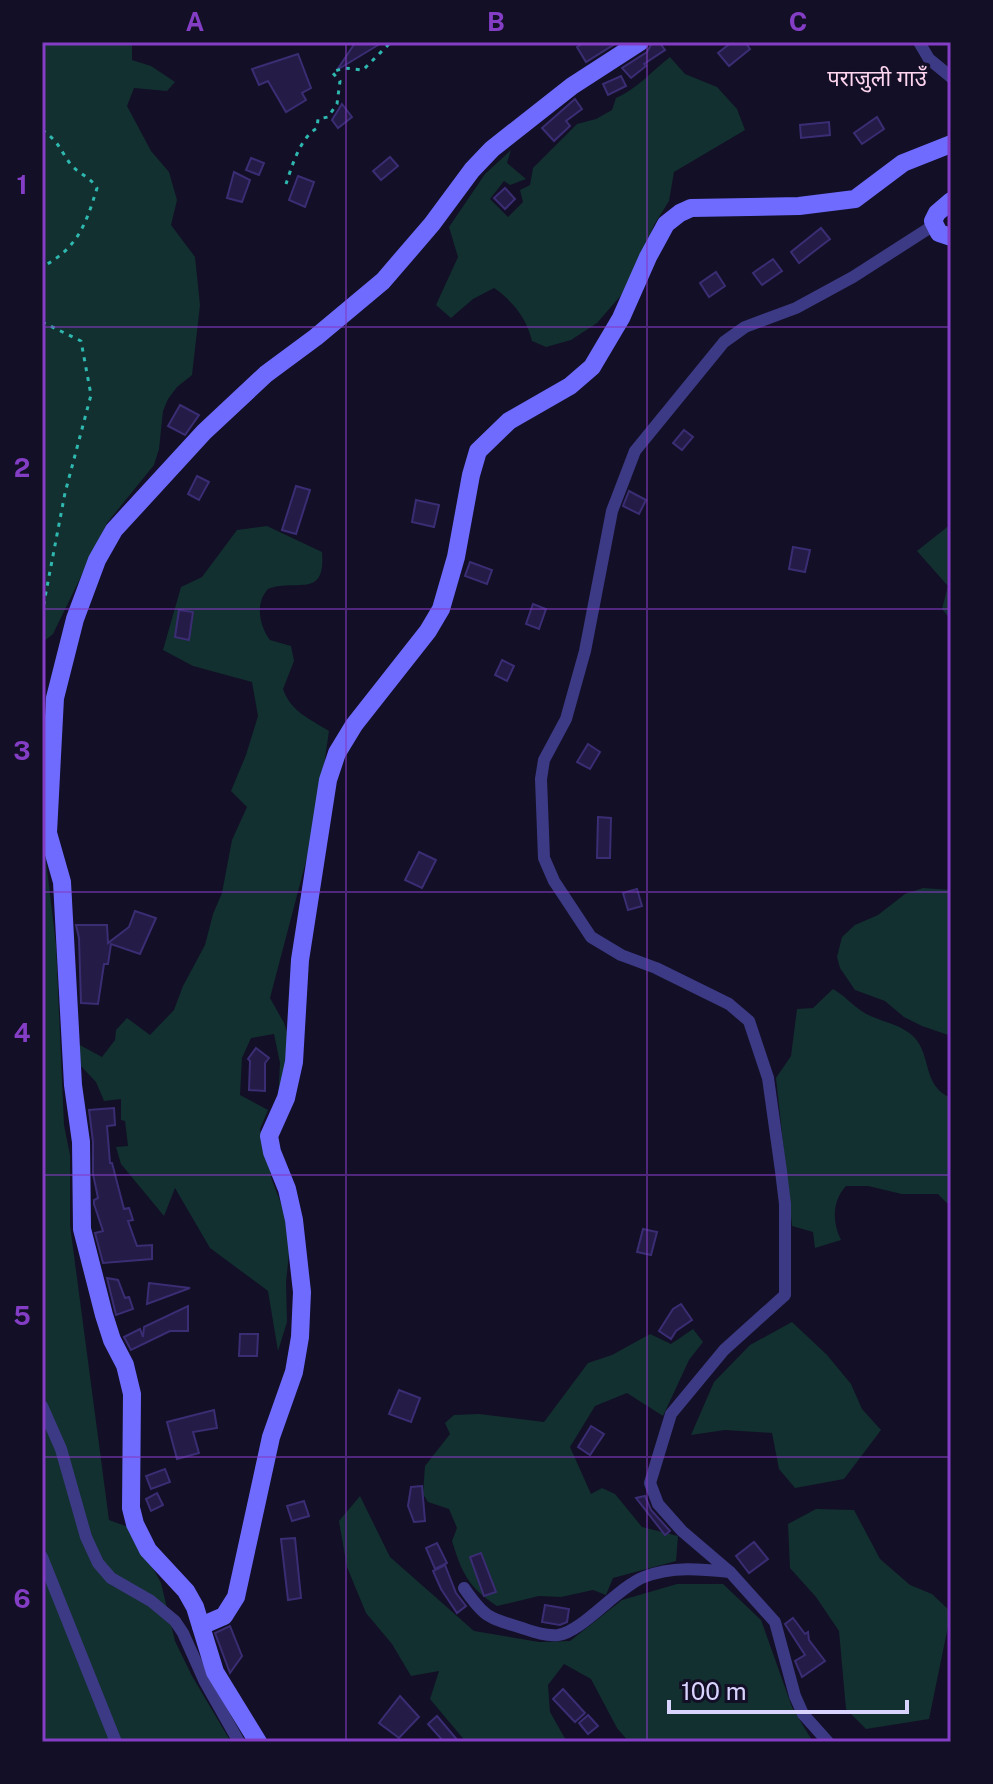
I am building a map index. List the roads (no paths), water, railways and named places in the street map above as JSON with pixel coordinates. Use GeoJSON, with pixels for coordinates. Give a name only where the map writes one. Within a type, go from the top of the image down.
{"type":"FeatureCollection","features":[{"type":"Feature","properties":{"kind":"main road"},"geometry":{"type":"LineString","coordinates":[[258,1742],[215,1672],[186,1591],[148,1550],[135,1524],[130,1486],[132,1394],[125,1365],[104,1315],[82,1229],[81,1142],[73,1085],[62,882],[48,833],[55,698],[68,640],[105,543],[190,446],[266,374],[383,281],[492,149],[572,86],[640,42]]}},
{"type":"Feature","properties":{"kind":"main road"},"geometry":{"type":"LineString","coordinates":[[201,1626],[224,1616],[236,1597],[271,1437],[298,1355],[302,1292],[294,1220],[269,1136],[286,1098],[294,1062],[300,960],[328,780],[337,753],[354,725],[428,631],[441,609],[456,557],[478,451],[509,421],[570,386],[592,367],[621,318],[656,241],[666,224],[680,213],[703,207],[799,206],[855,199],[903,163],[951,144]]}},
{"type":"Feature","properties":{"kind":"main road"},"geometry":{"type":"LineString","coordinates":[[951,201],[937,213],[934,225],[939,233],[951,237]]}},
{"type":"Feature","properties":{"kind":"street"},"geometry":{"type":"LineString","coordinates":[[919,42],[929,59],[951,77]]}},
{"type":"Feature","properties":{"kind":"street"},"geometry":{"type":"LineString","coordinates":[[828,1742],[803,1714],[795,1696],[775,1622],[730,1572],[682,1531],[658,1504],[650,1483],[671,1414],[724,1350],[785,1295],[785,1204],[768,1078],[749,1021],[729,1004],[656,968],[621,955],[591,937],[580,924],[544,858],[541,779],[544,760],[570,707],[585,651],[612,511],[635,451],[724,342],[745,327],[796,308],[842,283],[934,225]]}},
{"type":"Feature","properties":{"kind":"street"},"geometry":{"type":"LineString","coordinates":[[42,1406],[61,1449],[86,1537],[98,1563],[111,1578],[151,1601],[175,1621],[239,1742]]}},
{"type":"Feature","properties":{"kind":"street"},"geometry":{"type":"LineString","coordinates":[[42,1557],[116,1742]]}},
{"type":"Feature","properties":{"kind":"street"},"geometry":{"type":"LineString","coordinates":[[464,1588],[490,1619],[546,1635],[561,1635],[571,1631],[642,1577],[666,1570],[699,1568],[730,1572]]}},
{"type":"Feature","properties":{"kind":"district","name":"पराजुली गाउँ"},"geometry":{"type":"Point","coordinates":[877,78]}}]}
